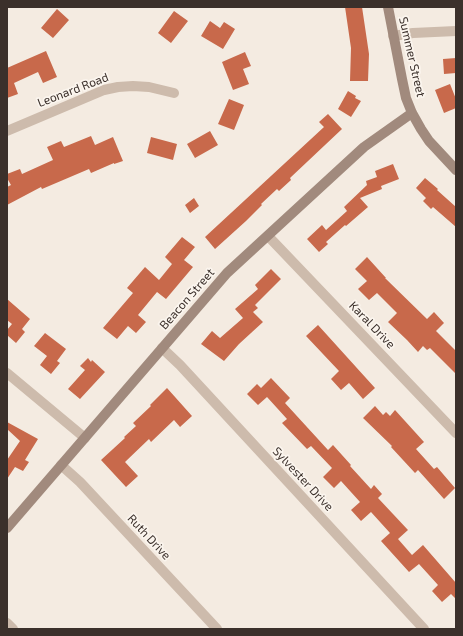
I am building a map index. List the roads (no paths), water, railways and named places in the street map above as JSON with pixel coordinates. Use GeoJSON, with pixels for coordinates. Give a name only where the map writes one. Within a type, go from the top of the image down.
{"type":"FeatureCollection","features":[{"type":"Feature","properties":{"kind":"street","name":"Summer Street"},"geometry":{"type":"LineString","coordinates":[[390,8],[405,92],[412,113],[420,129],[429,141],[456,170]]}},
{"type":"Feature","properties":{"kind":"street"},"geometry":{"type":"LineString","coordinates":[[394,36],[413,33],[456,31]]}},
{"type":"Feature","properties":{"kind":"street","name":"Leonard Road"},"geometry":{"type":"LineString","coordinates":[[7,131],[104,90],[118,86],[149,87],[174,93]]}},
{"type":"Feature","properties":{"kind":"street","name":"Beacon Street"},"geometry":{"type":"LineString","coordinates":[[7,528],[227,273],[364,147],[412,113]]}},
{"type":"Feature","properties":{"kind":"street","name":"Karal Drive"},"geometry":{"type":"LineString","coordinates":[[268,236],[456,433]]}},
{"type":"Feature","properties":{"kind":"street","name":"Sylvester Drive"},"geometry":{"type":"LineString","coordinates":[[162,348],[424,629]]}},
{"type":"Feature","properties":{"kind":"street"},"geometry":{"type":"LineString","coordinates":[[7,374],[85,438]]}},
{"type":"Feature","properties":{"kind":"street","name":"Ruth Drive"},"geometry":{"type":"LineString","coordinates":[[61,466],[80,482],[217,629]]}},
{"type":"Feature","properties":{"kind":"street"},"geometry":{"type":"LineString","coordinates":[[7,623],[12,629]]}}]}
